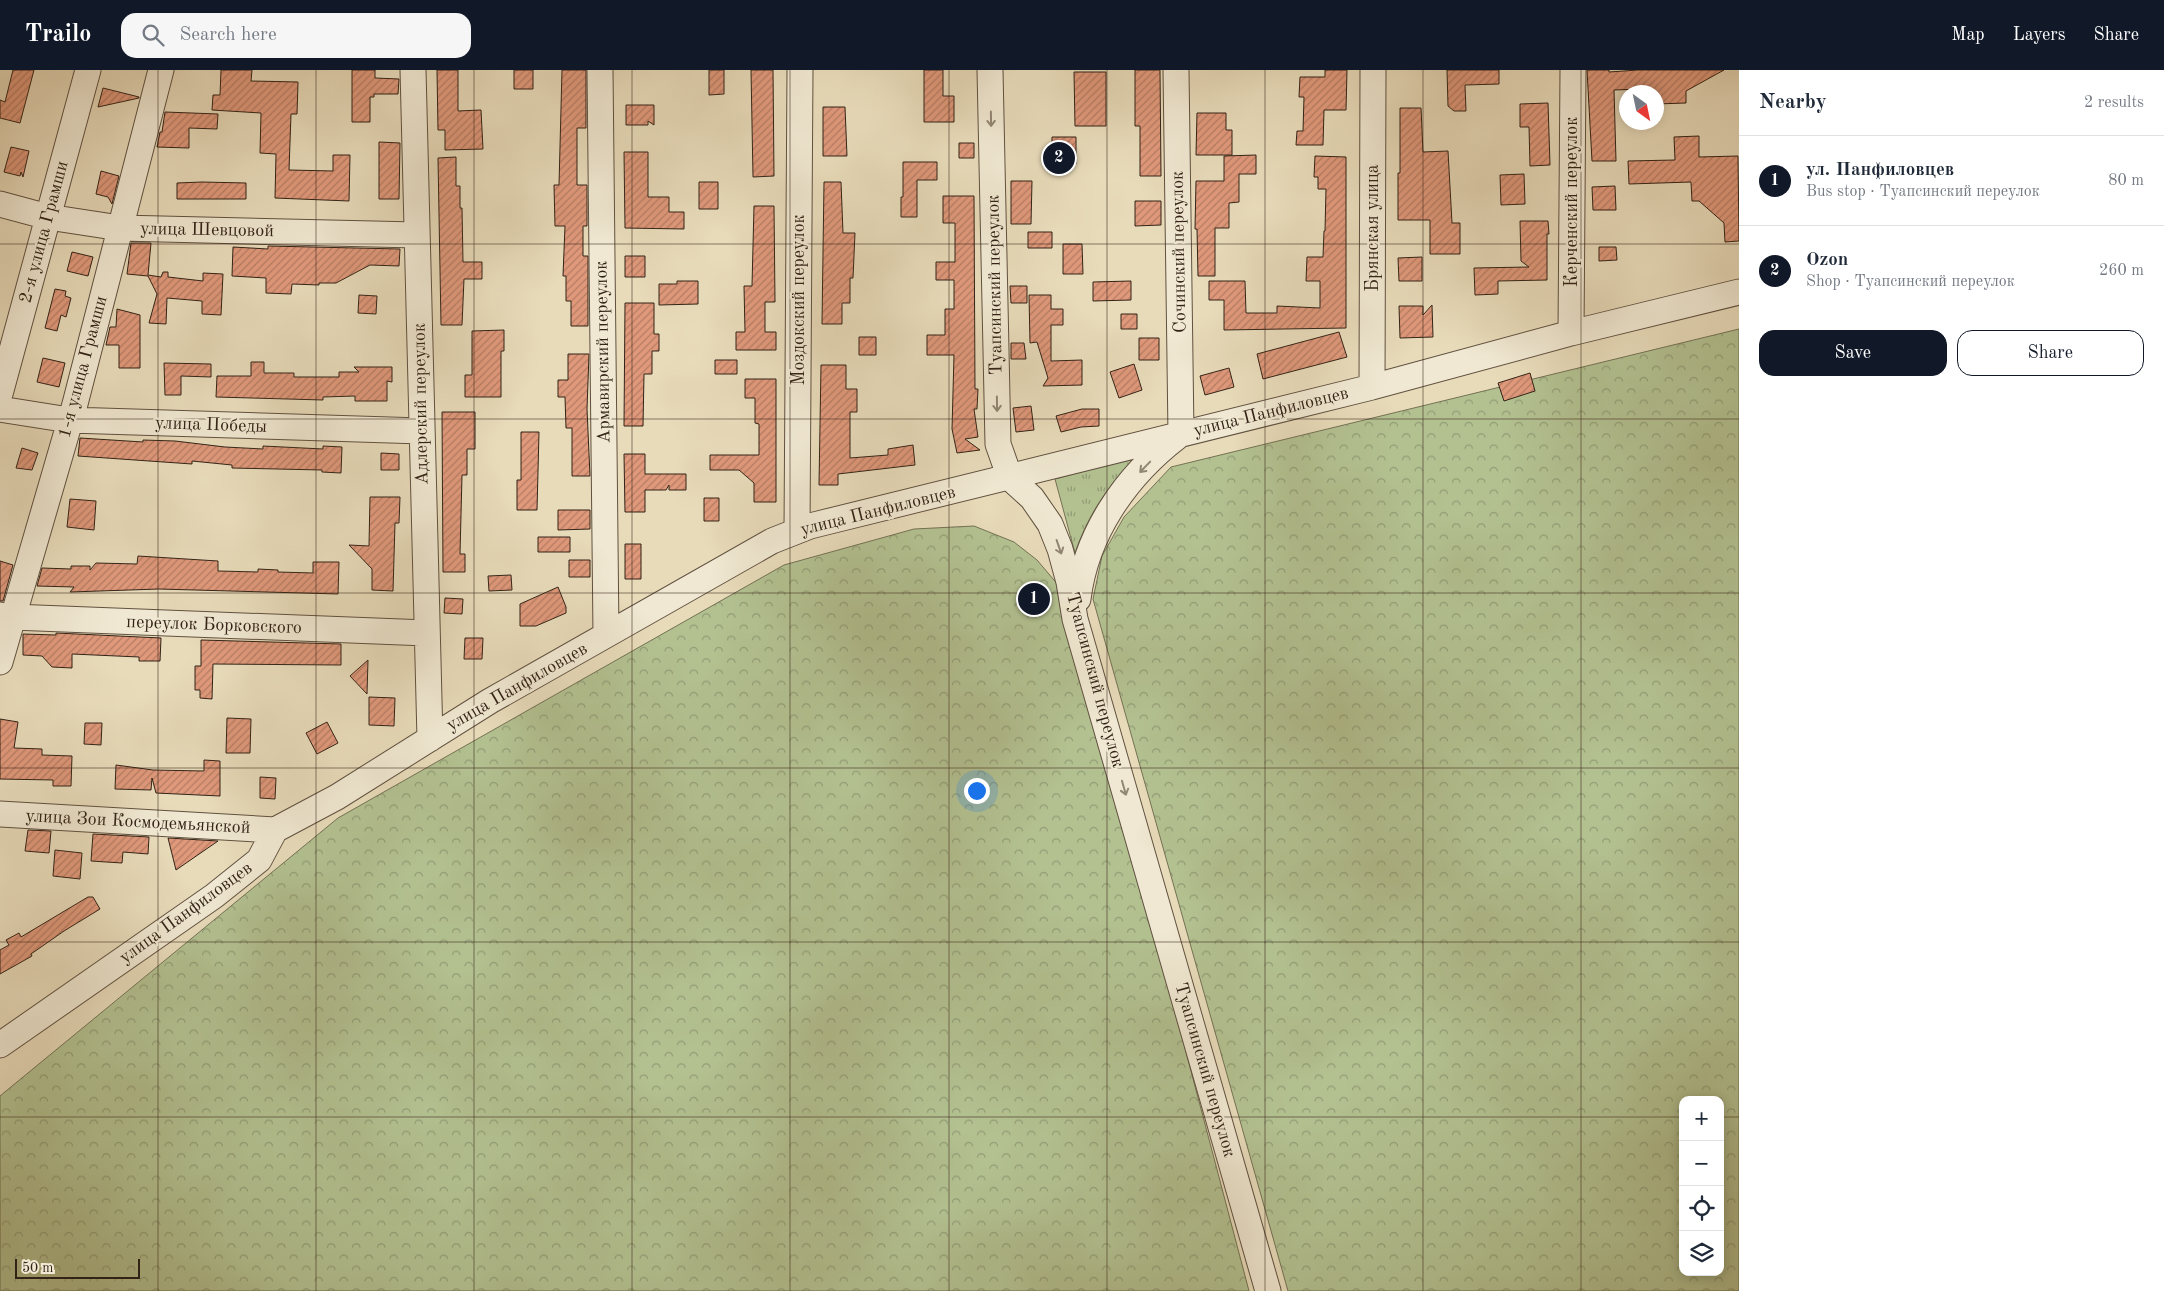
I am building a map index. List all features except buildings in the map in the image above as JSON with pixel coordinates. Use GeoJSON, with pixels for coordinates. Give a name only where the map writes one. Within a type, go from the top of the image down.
{"type":"FeatureCollection","features":[{"type":"Feature","properties":{"kind":"street","name":"2-я улица Грамши"},"geometry":{"type":"LineString","coordinates":[[0,394],[88,70]]}},
{"type":"Feature","properties":{"kind":"street","name":"1-я улица Грамши"},"geometry":{"type":"LineString","coordinates":[[0,662],[6,616],[69,420],[161,70]]}},
{"type":"Feature","properties":{"kind":"street","name":"Адлерский переулок"},"geometry":{"type":"LineString","coordinates":[[413,70],[430,739]]}},
{"type":"Feature","properties":{"kind":"street","name":"Армавирский переулок"},"geometry":{"type":"LineString","coordinates":[[600,70],[606,635]]}},
{"type":"Feature","properties":{"kind":"street","name":"Моздокский переулок"},"geometry":{"type":"LineString","coordinates":[[797,531],[800,70]]}},
{"type":"Feature","properties":{"kind":"street","name":"Туапсинский переулок"},"geometry":{"type":"LineString","coordinates":[[990,70],[998,444],[1010,478],[1032,498],[1050,524],[1060,549],[1069,582],[1075,619],[1268,1291]]}},
{"type":"Feature","properties":{"kind":"street","name":"Сочинский переулок"},"geometry":{"type":"LineString","coordinates":[[1176,70],[1181,434]]}},
{"type":"Feature","properties":{"kind":"street","name":"Брянская улица"},"geometry":{"type":"LineString","coordinates":[[1372,386],[1373,70]]}},
{"type":"Feature","properties":{"kind":"street","name":"Керченский переулок"},"geometry":{"type":"LineString","coordinates":[[1571,333],[1573,70]]}},
{"type":"Feature","properties":{"kind":"street","name":"улица Шевцовой"},"geometry":{"type":"LineString","coordinates":[[0,204],[48,217],[120,228],[417,235]]}},
{"type":"Feature","properties":{"kind":"street","name":"улица Панфиловцев"},"geometry":{"type":"LineString","coordinates":[[0,1045],[214,896],[259,860],[275,830],[337,796],[490,701],[772,541],[810,526],[1010,478],[1372,386],[1571,333],[1739,292]]}},
{"type":"Feature","properties":{"kind":"street","name":"улица Победы"},"geometry":{"type":"LineString","coordinates":[[0,409],[69,420],[422,432]]}},
{"type":"Feature","properties":{"kind":"street"},"geometry":{"type":"LineString","coordinates":[[1075,619],[1084,562],[1109,511],[1127,485],[1165,446],[1181,434]]}},
{"type":"Feature","properties":{"kind":"street","name":"переулок Борковского"},"geometry":{"type":"LineString","coordinates":[[6,616],[427,633]]}},
{"type":"Feature","properties":{"kind":"street","name":"улица Зои Космодемьянской"},"geometry":{"type":"LineString","coordinates":[[0,814],[275,830]]}},
{"type":"Feature","properties":{"kind":"green space"},"geometry":{"type":"Polygon","coordinates":[[[1739,329],[1739,1291],[1288,1291],[1093,599],[1102,556],[1124,517],[1171,467],[1739,329]]]}},
{"type":"Feature","properties":{"kind":"green space"},"geometry":{"type":"Polygon","coordinates":[[[1137,457],[1117,478],[1100,501],[1086,526],[1075,553],[1055,479],[1137,457]]]}},
{"type":"Feature","properties":{"kind":"green space"},"geometry":{"type":"Polygon","coordinates":[[[974,526],[1014,542],[1037,560],[1065,593],[1249,1291],[0,1291],[0,1096],[338,818],[784,565],[914,529],[974,526]]]}},
{"type":"Feature","properties":{"kind":"place","name":"Ozon"},"geometry":{"type":"Point","coordinates":[1059,158]}},
{"type":"Feature","properties":{"kind":"place","name":"ул. Панфиловцев"},"geometry":{"type":"Point","coordinates":[1034,599]}}]}
